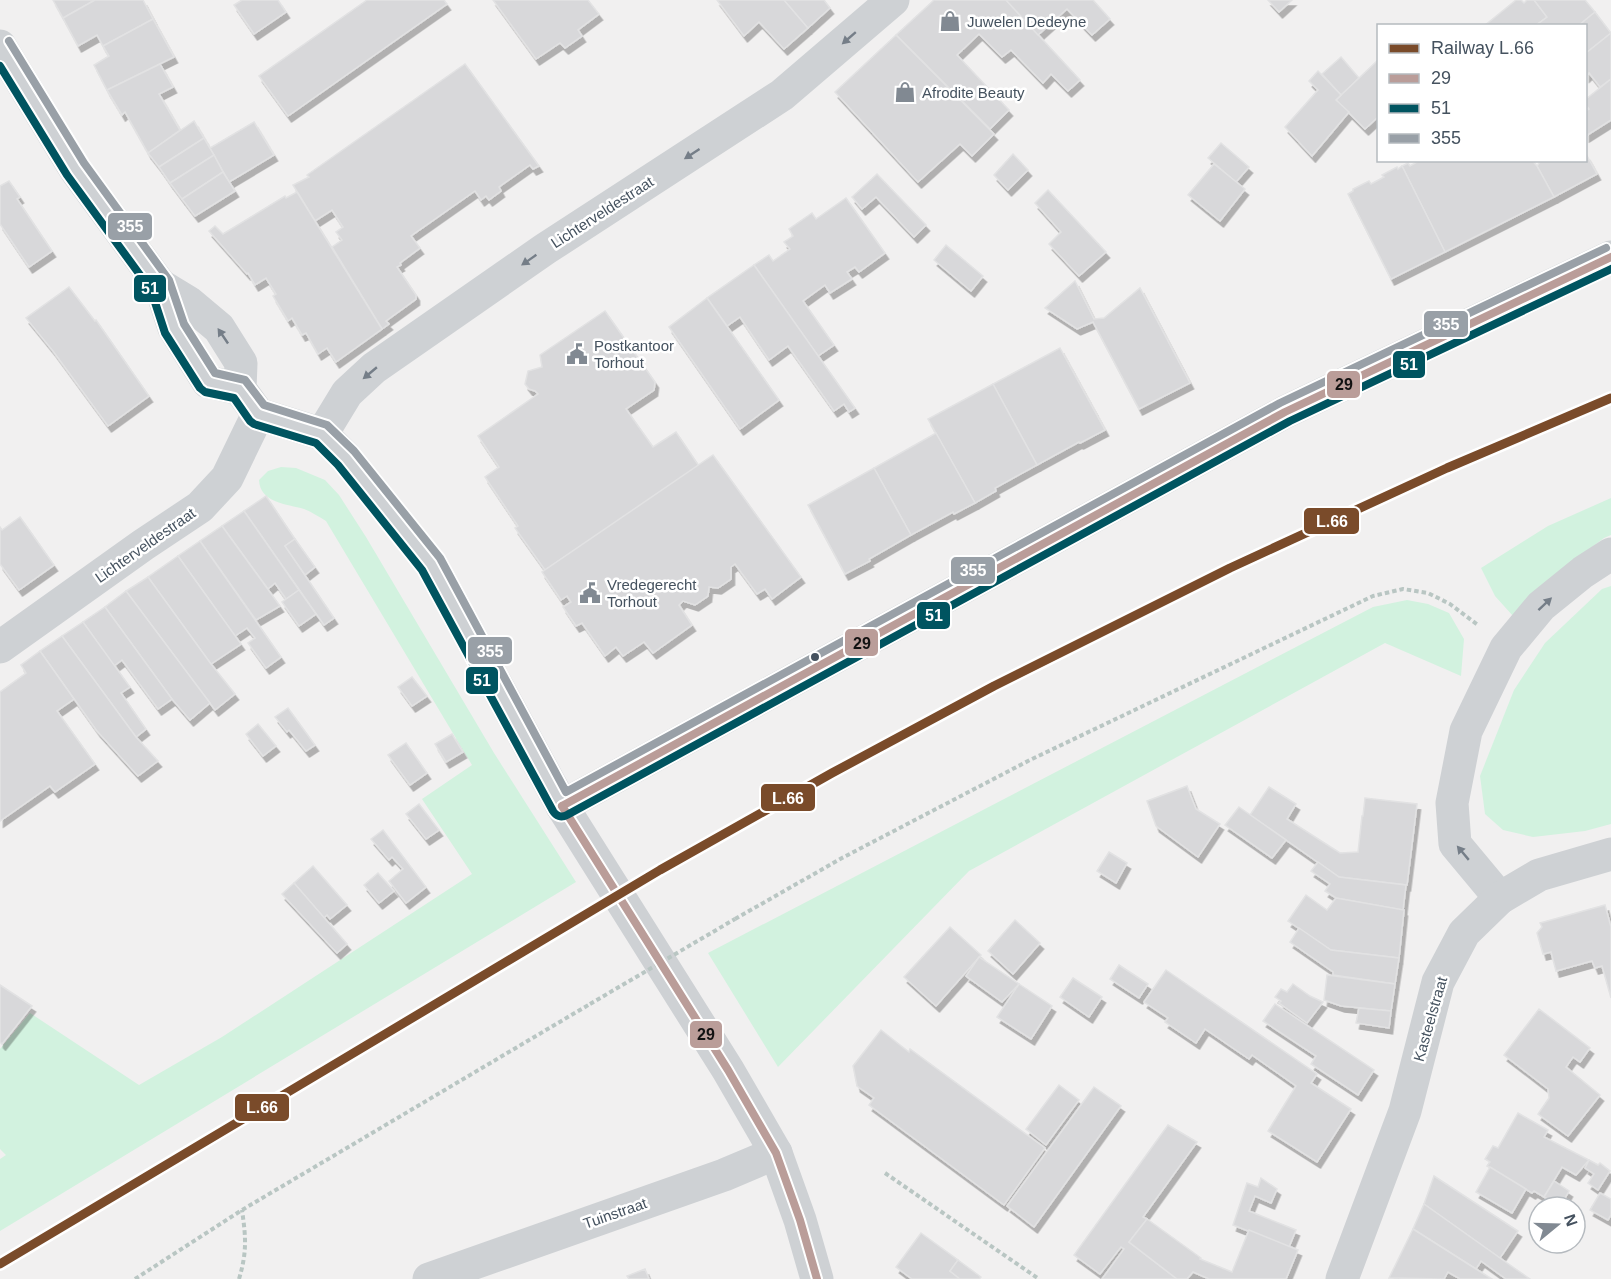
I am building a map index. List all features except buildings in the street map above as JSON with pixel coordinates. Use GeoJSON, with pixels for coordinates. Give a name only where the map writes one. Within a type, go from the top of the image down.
{"type":"FeatureCollection","features":[{"type":"Feature","properties":{"kind":"street","name":"Lichterveldestraat"},"geometry":{"type":"LineString","coordinates":[[322,434],[347,393],[374,369],[545,249],[782,95],[893,0]]}},
{"type":"Feature","properties":{"kind":"street"},"geometry":{"type":"LineString","coordinates":[[0,46],[75,169],[160,285],[174,328],[208,382],[322,434],[346,458],[431,564],[562,806],[728,1070],[777,1153],[818,1279]]}},
{"type":"Feature","properties":{"kind":"street"},"geometry":{"type":"LineString","coordinates":[[562,806],[1285,412],[1611,257]]}},
{"type":"Feature","properties":{"kind":"street","name":"Lichterveldestraat"},"geometry":{"type":"LineString","coordinates":[[0,647],[200,507],[227,478],[249,401]]}},
{"type":"Feature","properties":{"kind":"street"},"geometry":{"type":"LineString","coordinates":[[1500,898],[1455,844],[1452,803],[1466,731],[1506,648],[1541,606],[1583,572],[1611,554]]}},
{"type":"Feature","properties":{"kind":"street","name":"Kasteelstraat"},"geometry":{"type":"LineString","coordinates":[[1342,1279],[1405,1111],[1438,982],[1464,933],[1500,898],[1539,875],[1611,854]]}},
{"type":"Feature","properties":{"kind":"street","name":"Tuinstraat"},"geometry":{"type":"LineString","coordinates":[[446,1276],[724,1175],[777,1153]]}},
{"type":"Feature","properties":{"kind":"path"},"geometry":{"type":"LineString","coordinates":[[135,1279],[242,1210],[735,919],[843,858],[1030,760],[1373,596],[1403,590],[1428,593],[1450,603],[1506,648]]}},
{"type":"Feature","properties":{"kind":"path"},"geometry":{"type":"LineString","coordinates":[[885,1173],[1039,1279]]}},
{"type":"Feature","properties":{"kind":"path"},"geometry":{"type":"LineString","coordinates":[[239,1279],[246,1241],[242,1210]]}},
{"type":"Feature","properties":{"kind":"green space"},"geometry":{"type":"Polygon","coordinates":[[[281,467],[296,468],[325,480],[339,495],[494,753],[576,882],[0,1231],[0,1159],[6,1155],[0,1149],[0,1049],[30,1013],[139,1085],[222,1037],[472,874],[422,799],[472,765],[326,521],[304,509],[283,504],[264,494],[259,480],[268,471],[281,467]]]}},
{"type":"Feature","properties":{"kind":"green space"},"geometry":{"type":"Polygon","coordinates":[[[1611,498],[1611,535],[1551,578],[1513,616],[1495,596],[1481,568],[1548,526],[1611,498]]]}},
{"type":"Feature","properties":{"kind":"green space"},"geometry":{"type":"Polygon","coordinates":[[[1611,586],[1611,824],[1585,831],[1533,837],[1503,830],[1485,814],[1480,776],[1514,690],[1545,643],[1602,589],[1611,586]]]}},
{"type":"Feature","properties":{"kind":"green space"},"geometry":{"type":"Polygon","coordinates":[[[1407,600],[1428,604],[1449,613],[1464,639],[1461,676],[1385,643],[969,871],[778,1067],[708,953],[1373,607],[1407,600]]]}},
{"type":"Feature","properties":{"kind":"rail line","name":"L.66"},"geometry":{"type":"LineString","coordinates":[[0,1264],[660,870],[832,773],[994,686],[1230,568],[1447,468],[1611,398]]}},
{"type":"Feature","properties":{"kind":"transit line","name":"355"},"geometry":{"type":"LineString","coordinates":[[9,41],[84,163],[169,280],[184,324],[215,373],[245,380],[264,405],[327,425],[354,451],[440,558],[566,792],[1280,403],[1606,248]]}},
{"type":"Feature","properties":{"kind":"transit line","name":"51"},"geometry":{"type":"LineString","coordinates":[[0,66],[67,175],[151,290],[165,333],[200,388],[205,392],[234,398],[254,424],[316,443],[338,465],[422,570],[553,811],[561,816],[567,815],[1290,421],[1611,269]]}},
{"type":"Feature","properties":{"kind":"transit line","name":"29"},"geometry":{"type":"LineString","coordinates":[[562,806],[1285,412],[1611,257]]}},
{"type":"Feature","properties":{"kind":"transit line","name":"29"},"geometry":{"type":"LineString","coordinates":[[562,806],[728,1070],[776,1153],[800,1220],[817,1279]]}},
{"type":"Feature","properties":{"kind":"place","name":"Juwelen Dedeyne"},"geometry":{"type":"Point","coordinates":[950,21]}},
{"type":"Feature","properties":{"kind":"place","name":"Afrodite Beauty"},"geometry":{"type":"Point","coordinates":[905,92]}},
{"type":"Feature","properties":{"kind":"place","name":"Postkantoor Torhout"},"geometry":{"type":"Point","coordinates":[577,354]}},
{"type":"Feature","properties":{"kind":"place","name":"Vredegerecht Torhout"},"geometry":{"type":"Point","coordinates":[590,593]}}]}
